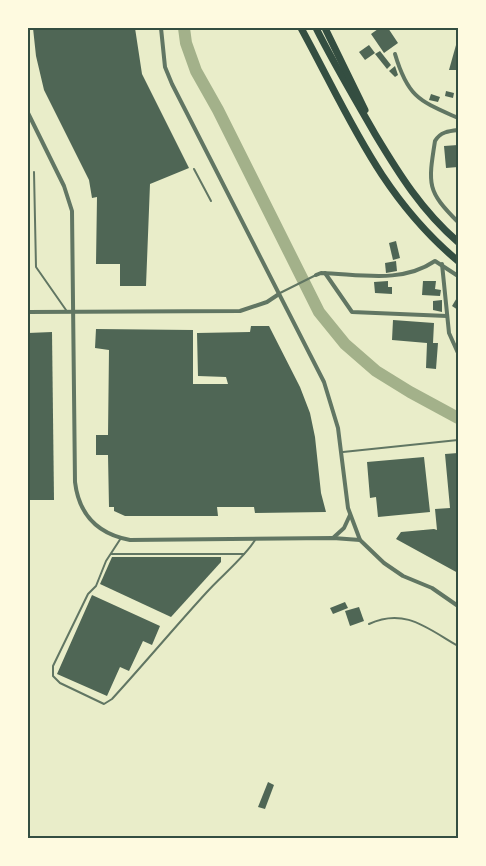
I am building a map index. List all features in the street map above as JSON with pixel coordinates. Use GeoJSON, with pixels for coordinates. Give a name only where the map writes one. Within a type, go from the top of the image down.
{"type":"FeatureCollection","features":[{"type":"Feature","properties":{"kind":"highway"},"geometry":{"type":"LineString","coordinates":[[301,28],[356,133],[385,181],[413,218],[458,261]]}},
{"type":"Feature","properties":{"kind":"highway"},"geometry":{"type":"LineString","coordinates":[[316,28],[346,86],[409,189],[436,222],[458,242]]}},
{"type":"Feature","properties":{"kind":"highway"},"geometry":{"type":"LineString","coordinates":[[325,28],[353,83],[375,134]]}},
{"type":"Feature","properties":{"kind":"street"},"geometry":{"type":"LineString","coordinates":[[161,28],[165,67],[172,84],[324,382],[334,412],[350,515],[360,540],[384,564],[403,576],[432,588],[458,606]]}},
{"type":"Feature","properties":{"kind":"street"},"geometry":{"type":"LineString","coordinates":[[395,54],[405,84],[411,91],[436,109],[458,118]]}},
{"type":"Feature","properties":{"kind":"street"},"geometry":{"type":"LineString","coordinates":[[28,113],[64,186],[72,211],[77,496],[80,507],[93,524],[110,535],[121,538],[256,540],[333,538],[360,540]]}},
{"type":"Feature","properties":{"kind":"street"},"geometry":{"type":"LineString","coordinates":[[458,130],[447,131],[438,136],[435,141],[431,184],[433,194],[458,222]]}},
{"type":"Feature","properties":{"kind":"street"},"geometry":{"type":"LineString","coordinates":[[316,275],[325,273],[389,276],[417,270],[434,260],[458,276]]}},
{"type":"Feature","properties":{"kind":"street"},"geometry":{"type":"LineString","coordinates":[[442,264],[449,333],[458,353]]}},
{"type":"Feature","properties":{"kind":"street"},"geometry":{"type":"LineString","coordinates":[[325,273],[352,312],[447,316]]}},
{"type":"Feature","properties":{"kind":"street"},"geometry":{"type":"LineString","coordinates":[[28,312],[240,311],[267,302],[279,294]]}},
{"type":"Feature","properties":{"kind":"street"},"geometry":{"type":"LineString","coordinates":[[333,538],[344,528],[350,515]]}},
{"type":"Feature","properties":{"kind":"lane"},"geometry":{"type":"LineString","coordinates":[[194,169],[211,201]]}},
{"type":"Feature","properties":{"kind":"lane"},"geometry":{"type":"LineString","coordinates":[[34,172],[36,267],[68,312]]}},
{"type":"Feature","properties":{"kind":"lane"},"geometry":{"type":"LineString","coordinates":[[279,294],[316,275]]}},
{"type":"Feature","properties":{"kind":"lane"},"geometry":{"type":"LineString","coordinates":[[340,452],[458,440]]}},
{"type":"Feature","properties":{"kind":"lane"},"geometry":{"type":"LineString","coordinates":[[121,538],[96,586],[88,594],[53,666],[53,676],[60,683],[104,704],[112,699],[192,608],[256,540]]}},
{"type":"Feature","properties":{"kind":"lane"},"geometry":{"type":"LineString","coordinates":[[111,554],[244,554]]}},
{"type":"Feature","properties":{"kind":"lane"},"geometry":{"type":"LineString","coordinates":[[369,624],[390,616],[403,618],[458,646]]}},
{"type":"Feature","properties":{"kind":"building"},"geometry":{"type":"Polygon","coordinates":[[[33,28],[135,28],[142,74],[189,168],[150,184],[146,286],[120,286],[120,264],[96,264],[97,197],[92,198],[89,180],[44,90],[36,56],[33,28]]]}},
{"type":"Feature","properties":{"kind":"building"},"geometry":{"type":"Polygon","coordinates":[[[377,28],[388,28],[398,43],[384,53],[371,34],[377,28]]]}},
{"type":"Feature","properties":{"kind":"building"},"geometry":{"type":"Polygon","coordinates":[[[458,44],[458,70],[449,70],[456,45],[458,44]]]}},
{"type":"Feature","properties":{"kind":"building"},"geometry":{"type":"Polygon","coordinates":[[[369,45],[375,53],[365,60],[359,52],[369,45]]]}},
{"type":"Feature","properties":{"kind":"building"},"geometry":{"type":"Polygon","coordinates":[[[380,51],[391,65],[387,69],[375,54],[380,51]]]}},
{"type":"Feature","properties":{"kind":"building"},"geometry":{"type":"Polygon","coordinates":[[[395,66],[398,75],[395,77],[389,71],[395,66]]]}},
{"type":"Feature","properties":{"kind":"building"},"geometry":{"type":"Polygon","coordinates":[[[446,91],[454,93],[453,98],[445,96],[446,91]]]}},
{"type":"Feature","properties":{"kind":"building"},"geometry":{"type":"Polygon","coordinates":[[[431,94],[440,97],[438,102],[429,100],[431,94]]]}},
{"type":"Feature","properties":{"kind":"building"},"geometry":{"type":"Polygon","coordinates":[[[458,145],[458,167],[446,168],[444,146],[458,145]]]}},
{"type":"Feature","properties":{"kind":"building"},"geometry":{"type":"Polygon","coordinates":[[[396,241],[400,258],[393,260],[389,243],[396,241]]]}},
{"type":"Feature","properties":{"kind":"building"},"geometry":{"type":"Polygon","coordinates":[[[396,261],[397,271],[386,273],[385,263],[396,261]]]}},
{"type":"Feature","properties":{"kind":"building"},"geometry":{"type":"Polygon","coordinates":[[[388,281],[388,287],[392,287],[392,294],[375,293],[374,282],[388,281]]]}},
{"type":"Feature","properties":{"kind":"building"},"geometry":{"type":"Polygon","coordinates":[[[423,281],[436,281],[435,289],[441,290],[440,296],[422,295],[423,281]]]}},
{"type":"Feature","properties":{"kind":"building"},"geometry":{"type":"Polygon","coordinates":[[[458,296],[458,310],[452,306],[458,296]]]}},
{"type":"Feature","properties":{"kind":"building"},"geometry":{"type":"Polygon","coordinates":[[[442,300],[442,312],[433,310],[433,301],[442,300]]]}},
{"type":"Feature","properties":{"kind":"building"},"geometry":{"type":"Polygon","coordinates":[[[393,320],[434,323],[433,343],[438,343],[436,369],[426,368],[427,343],[392,340],[393,320]]]}},
{"type":"Feature","properties":{"kind":"building"},"geometry":{"type":"Polygon","coordinates":[[[251,326],[269,326],[300,387],[310,413],[315,437],[321,493],[326,512],[255,513],[254,507],[217,507],[218,516],[125,516],[114,511],[114,507],[109,507],[108,455],[96,455],[96,435],[108,435],[109,350],[95,348],[96,329],[193,330],[193,384],[228,384],[226,377],[198,376],[197,333],[250,332],[251,326]]]}},
{"type":"Feature","properties":{"kind":"building"},"geometry":{"type":"Polygon","coordinates":[[[52,332],[54,500],[28,500],[28,333],[52,332]]]}},
{"type":"Feature","properties":{"kind":"building"},"geometry":{"type":"Polygon","coordinates":[[[458,453],[458,573],[396,539],[401,532],[437,530],[435,509],[450,508],[445,454],[458,453]]]}},
{"type":"Feature","properties":{"kind":"building"},"geometry":{"type":"Polygon","coordinates":[[[424,457],[430,512],[378,517],[376,497],[370,498],[367,462],[424,457]]]}},
{"type":"Feature","properties":{"kind":"building"},"geometry":{"type":"Polygon","coordinates":[[[112,557],[221,557],[221,562],[171,617],[100,584],[112,557]]]}},
{"type":"Feature","properties":{"kind":"building"},"geometry":{"type":"Polygon","coordinates":[[[92,595],[160,626],[152,645],[143,641],[129,671],[120,667],[107,696],[57,674],[92,595]]]}},
{"type":"Feature","properties":{"kind":"building"},"geometry":{"type":"Polygon","coordinates":[[[345,602],[348,608],[333,614],[330,608],[345,602]]]}},
{"type":"Feature","properties":{"kind":"building"},"geometry":{"type":"Polygon","coordinates":[[[359,607],[364,621],[350,626],[345,611],[359,607]]]}},
{"type":"Feature","properties":{"kind":"building"},"geometry":{"type":"Polygon","coordinates":[[[268,782],[274,785],[265,809],[258,807],[268,782]]]}},
{"type":"Feature","properties":{"kind":"waterway"},"geometry":{"type":"LineString","coordinates":[[184,28],[186,43],[196,71],[218,110],[319,312],[345,344],[376,371],[458,418]]}}]}
